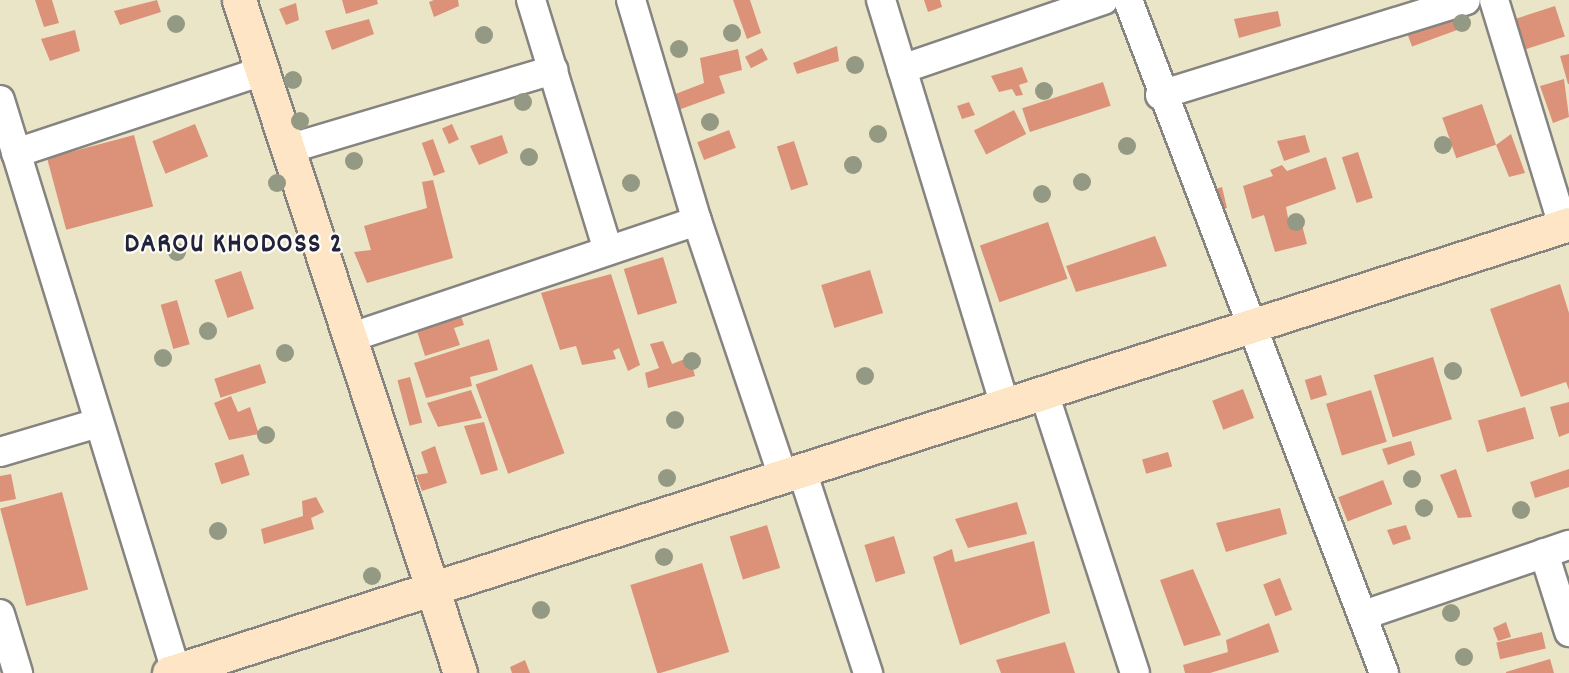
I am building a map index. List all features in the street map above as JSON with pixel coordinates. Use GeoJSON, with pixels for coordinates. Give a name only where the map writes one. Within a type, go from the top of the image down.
{"type":"FeatureCollection","features":[{"type":"Feature","properties":{"kind":"street"},"geometry":{"type":"LineString","coordinates":[[239,0],[460,673]]}},
{"type":"Feature","properties":{"kind":"street"},"geometry":{"type":"LineString","coordinates":[[531,0],[608,249]]}},
{"type":"Feature","properties":{"kind":"street"},"geometry":{"type":"LineString","coordinates":[[631,0],[697,221],[868,673]]}},
{"type":"Feature","properties":{"kind":"street"},"geometry":{"type":"LineString","coordinates":[[881,0],[1005,405]]}},
{"type":"Feature","properties":{"kind":"street"},"geometry":{"type":"LineString","coordinates":[[902,69],[1102,0]]}},
{"type":"Feature","properties":{"kind":"street"},"geometry":{"type":"LineString","coordinates":[[1128,0],[1160,95],[1364,615],[1383,673]]}},
{"type":"Feature","properties":{"kind":"street"},"geometry":{"type":"LineString","coordinates":[[1160,95],[1466,0]]}},
{"type":"Feature","properties":{"kind":"street"},"geometry":{"type":"LineString","coordinates":[[0,100],[173,672],[224,665],[431,589],[1566,225],[1494,0]]}},
{"type":"Feature","properties":{"kind":"street"},"geometry":{"type":"LineString","coordinates":[[288,149],[552,70]]}},
{"type":"Feature","properties":{"kind":"street"},"geometry":{"type":"LineString","coordinates":[[16,153],[262,71]]}},
{"type":"Feature","properties":{"kind":"street"},"geometry":{"type":"LineString","coordinates":[[349,338],[608,249],[697,221]]}},
{"type":"Feature","properties":{"kind":"street"},"geometry":{"type":"LineString","coordinates":[[1044,393],[1135,673]]}},
{"type":"Feature","properties":{"kind":"street"},"geometry":{"type":"LineString","coordinates":[[0,452],[98,423]]}},
{"type":"Feature","properties":{"kind":"street"},"geometry":{"type":"LineString","coordinates":[[1364,615],[1556,549],[1569,632]]}},
{"type":"Feature","properties":{"kind":"street"},"geometry":{"type":"LineString","coordinates":[[0,614],[18,673]]}},
{"type":"Feature","properties":{"kind":"building"},"geometry":{"type":"Polygon","coordinates":[[[35,0],[52,0],[59,23],[44,27],[35,0]]]}},
{"type":"Feature","properties":{"kind":"building"},"geometry":{"type":"Polygon","coordinates":[[[157,0],[161,12],[120,25],[114,11],[157,0]]]}},
{"type":"Feature","properties":{"kind":"building"},"geometry":{"type":"Polygon","coordinates":[[[342,0],[377,0],[378,4],[346,14],[342,0]]]}},
{"type":"Feature","properties":{"kind":"building"},"geometry":{"type":"Polygon","coordinates":[[[458,0],[459,6],[434,17],[429,2],[458,0]]]}},
{"type":"Feature","properties":{"kind":"building"},"geometry":{"type":"Polygon","coordinates":[[[733,0],[750,0],[761,33],[747,39],[733,0]]]}},
{"type":"Feature","properties":{"kind":"building"},"geometry":{"type":"Polygon","coordinates":[[[924,0],[940,0],[942,7],[928,12],[924,0]]]}},
{"type":"Feature","properties":{"kind":"building"},"geometry":{"type":"Polygon","coordinates":[[[296,3],[299,20],[286,25],[279,9],[296,3]]]}},
{"type":"Feature","properties":{"kind":"building"},"geometry":{"type":"Polygon","coordinates":[[[1555,6],[1565,36],[1525,49],[1515,19],[1555,6]]]}},
{"type":"Feature","properties":{"kind":"building"},"geometry":{"type":"Polygon","coordinates":[[[1278,11],[1281,26],[1239,38],[1234,19],[1278,11]]]}},
{"type":"Feature","properties":{"kind":"building"},"geometry":{"type":"Polygon","coordinates":[[[1452,16],[1457,30],[1412,47],[1407,32],[1452,16]]]}},
{"type":"Feature","properties":{"kind":"building"},"geometry":{"type":"Polygon","coordinates":[[[369,19],[374,34],[332,50],[325,31],[369,19]]]}},
{"type":"Feature","properties":{"kind":"building"},"geometry":{"type":"Polygon","coordinates":[[[75,30],[80,51],[50,61],[41,39],[75,30]]]}},
{"type":"Feature","properties":{"kind":"building"},"geometry":{"type":"Polygon","coordinates":[[[837,46],[839,61],[797,74],[793,63],[837,46]]]}},
{"type":"Feature","properties":{"kind":"building"},"geometry":{"type":"Polygon","coordinates":[[[762,48],[768,60],[751,68],[745,57],[762,48]]]}},
{"type":"Feature","properties":{"kind":"building"},"geometry":{"type":"Polygon","coordinates":[[[738,49],[742,70],[719,76],[725,93],[670,113],[665,98],[704,83],[700,58],[738,49]]]}},
{"type":"Feature","properties":{"kind":"building"},"geometry":{"type":"Polygon","coordinates":[[[1569,54],[1569,84],[1568,84],[1560,56],[1569,54]]]}},
{"type":"Feature","properties":{"kind":"building"},"geometry":{"type":"Polygon","coordinates":[[[1022,67],[1028,82],[1019,85],[1023,95],[1016,96],[1012,89],[999,92],[991,76],[1022,67]]]}},
{"type":"Feature","properties":{"kind":"building"},"geometry":{"type":"Polygon","coordinates":[[[1564,79],[1569,117],[1553,123],[1540,86],[1564,79]]]}},
{"type":"Feature","properties":{"kind":"building"},"geometry":{"type":"Polygon","coordinates":[[[1103,82],[1111,106],[1030,132],[1022,108],[1103,82]]]}},
{"type":"Feature","properties":{"kind":"building"},"geometry":{"type":"Polygon","coordinates":[[[969,102],[975,115],[962,119],[957,106],[969,102]]]}},
{"type":"Feature","properties":{"kind":"building"},"geometry":{"type":"Polygon","coordinates":[[[1482,104],[1496,145],[1456,158],[1442,118],[1482,104]]]}},
{"type":"Feature","properties":{"kind":"building"},"geometry":{"type":"Polygon","coordinates":[[[1014,110],[1026,134],[986,154],[974,130],[1014,110]]]}},
{"type":"Feature","properties":{"kind":"building"},"geometry":{"type":"Polygon","coordinates":[[[195,124],[208,156],[165,174],[152,141],[195,124]]]}},
{"type":"Feature","properties":{"kind":"building"},"geometry":{"type":"Polygon","coordinates":[[[452,124],[459,140],[449,144],[442,128],[452,124]]]}},
{"type":"Feature","properties":{"kind":"building"},"geometry":{"type":"Polygon","coordinates":[[[729,130],[736,148],[704,160],[697,142],[729,130]]]}},
{"type":"Feature","properties":{"kind":"building"},"geometry":{"type":"Polygon","coordinates":[[[1511,134],[1525,173],[1509,177],[1496,145],[1511,134]]]}},
{"type":"Feature","properties":{"kind":"building"},"geometry":{"type":"Polygon","coordinates":[[[134,135],[153,206],[66,230],[47,158],[134,135]]]}},
{"type":"Feature","properties":{"kind":"building"},"geometry":{"type":"Polygon","coordinates":[[[502,135],[508,153],[479,165],[470,146],[502,135]]]}},
{"type":"Feature","properties":{"kind":"building"},"geometry":{"type":"Polygon","coordinates":[[[1305,135],[1310,152],[1284,161],[1277,141],[1305,135]]]}},
{"type":"Feature","properties":{"kind":"building"},"geometry":{"type":"Polygon","coordinates":[[[433,139],[445,172],[434,176],[422,143],[433,139]]]}},
{"type":"Feature","properties":{"kind":"building"},"geometry":{"type":"Polygon","coordinates":[[[794,141],[808,185],[791,190],[777,147],[794,141]]]}},
{"type":"Feature","properties":{"kind":"building"},"geometry":{"type":"Polygon","coordinates":[[[1358,152],[1373,198],[1357,203],[1342,157],[1358,152]]]}},
{"type":"Feature","properties":{"kind":"building"},"geometry":{"type":"Polygon","coordinates":[[[1326,157],[1336,189],[1286,207],[1290,228],[1302,225],[1307,244],[1275,252],[1264,215],[1252,219],[1243,186],[1273,176],[1270,170],[1282,165],[1287,171],[1326,157]]]}},
{"type":"Feature","properties":{"kind":"building"},"geometry":{"type":"Polygon","coordinates":[[[433,180],[453,258],[367,283],[354,252],[371,250],[364,226],[427,208],[422,182],[433,180]]]}},
{"type":"Feature","properties":{"kind":"building"},"geometry":{"type":"Polygon","coordinates":[[[1222,187],[1227,208],[1216,211],[1209,191],[1222,187]]]}},
{"type":"Feature","properties":{"kind":"building"},"geometry":{"type":"Polygon","coordinates":[[[1048,222],[1068,279],[999,302],[980,245],[1048,222]]]}},
{"type":"Feature","properties":{"kind":"building"},"geometry":{"type":"Polygon","coordinates":[[[1155,236],[1167,266],[1076,292],[1066,266],[1155,236]]]}},
{"type":"Feature","properties":{"kind":"building"},"geometry":{"type":"Polygon","coordinates":[[[663,257],[677,303],[638,315],[624,269],[663,257]]]}},
{"type":"Feature","properties":{"kind":"building"},"geometry":{"type":"Polygon","coordinates":[[[870,270],[883,313],[834,328],[821,285],[870,270]]]}},
{"type":"Feature","properties":{"kind":"building"},"geometry":{"type":"Polygon","coordinates":[[[241,271],[254,309],[228,318],[215,280],[241,271]]]}},
{"type":"Feature","properties":{"kind":"building"},"geometry":{"type":"Polygon","coordinates":[[[611,274],[640,365],[628,371],[619,348],[613,351],[616,359],[582,365],[576,346],[560,350],[541,293],[611,274]]]}},
{"type":"Feature","properties":{"kind":"building"},"geometry":{"type":"Polygon","coordinates":[[[1560,284],[1569,313],[1569,390],[1566,382],[1521,397],[1490,309],[1560,284]]]}},
{"type":"Feature","properties":{"kind":"building"},"geometry":{"type":"Polygon","coordinates":[[[177,300],[190,344],[173,349],[161,305],[177,300]]]}},
{"type":"Feature","properties":{"kind":"building"},"geometry":{"type":"Polygon","coordinates":[[[459,310],[464,325],[454,328],[460,345],[425,356],[415,325],[459,310]]]}},
{"type":"Feature","properties":{"kind":"building"},"geometry":{"type":"Polygon","coordinates":[[[489,339],[498,370],[470,377],[472,386],[426,398],[414,363],[489,339]]]}},
{"type":"Feature","properties":{"kind":"building"},"geometry":{"type":"Polygon","coordinates":[[[663,341],[672,364],[690,357],[695,376],[648,388],[645,373],[659,368],[650,344],[663,341]]]}},
{"type":"Feature","properties":{"kind":"building"},"geometry":{"type":"Polygon","coordinates":[[[1433,357],[1452,419],[1393,437],[1374,375],[1433,357]]]}},
{"type":"Feature","properties":{"kind":"building"},"geometry":{"type":"Polygon","coordinates":[[[260,364],[266,383],[221,398],[214,379],[260,364]]]}},
{"type":"Feature","properties":{"kind":"building"},"geometry":{"type":"Polygon","coordinates":[[[532,364],[564,453],[508,474],[476,385],[532,364]]]}},
{"type":"Feature","properties":{"kind":"building"},"geometry":{"type":"Polygon","coordinates":[[[1321,375],[1327,395],[1311,400],[1305,380],[1321,375]]]}},
{"type":"Feature","properties":{"kind":"building"},"geometry":{"type":"Polygon","coordinates":[[[410,377],[422,422],[410,426],[397,380],[410,377]]]}},
{"type":"Feature","properties":{"kind":"building"},"geometry":{"type":"Polygon","coordinates":[[[1243,389],[1254,418],[1223,430],[1212,401],[1243,389]]]}},
{"type":"Feature","properties":{"kind":"building"},"geometry":{"type":"Polygon","coordinates":[[[471,390],[482,418],[438,427],[427,403],[471,390]]]}},
{"type":"Feature","properties":{"kind":"building"},"geometry":{"type":"Polygon","coordinates":[[[1371,390],[1387,442],[1342,455],[1326,404],[1371,390]]]}},
{"type":"Feature","properties":{"kind":"building"},"geometry":{"type":"Polygon","coordinates":[[[231,396],[238,412],[250,407],[259,434],[229,440],[214,403],[231,396]]]}},
{"type":"Feature","properties":{"kind":"building"},"geometry":{"type":"Polygon","coordinates":[[[1569,402],[1569,433],[1559,437],[1550,407],[1569,402]]]}},
{"type":"Feature","properties":{"kind":"building"},"geometry":{"type":"Polygon","coordinates":[[[1525,407],[1534,439],[1487,452],[1478,421],[1525,407]]]}},
{"type":"Feature","properties":{"kind":"building"},"geometry":{"type":"Polygon","coordinates":[[[484,422],[498,470],[481,475],[464,426],[484,422]]]}},
{"type":"Feature","properties":{"kind":"building"},"geometry":{"type":"Polygon","coordinates":[[[1411,441],[1415,455],[1388,465],[1382,449],[1411,441]]]}},
{"type":"Feature","properties":{"kind":"building"},"geometry":{"type":"Polygon","coordinates":[[[435,446],[447,483],[422,491],[416,475],[428,473],[421,452],[435,446]]]}},
{"type":"Feature","properties":{"kind":"building"},"geometry":{"type":"Polygon","coordinates":[[[1168,452],[1172,466],[1146,474],[1142,459],[1168,452]]]}},
{"type":"Feature","properties":{"kind":"building"},"geometry":{"type":"Polygon","coordinates":[[[243,454],[250,475],[221,484],[214,463],[243,454]]]}},
{"type":"Feature","properties":{"kind":"building"},"geometry":{"type":"Polygon","coordinates":[[[1456,469],[1472,517],[1458,518],[1440,475],[1456,469]]]}},
{"type":"Feature","properties":{"kind":"building"},"geometry":{"type":"Polygon","coordinates":[[[1569,469],[1569,487],[1535,498],[1530,482],[1569,469]]]}},
{"type":"Feature","properties":{"kind":"building"},"geometry":{"type":"Polygon","coordinates":[[[11,474],[16,499],[0,502],[0,476],[11,474]]]}},
{"type":"Feature","properties":{"kind":"building"},"geometry":{"type":"Polygon","coordinates":[[[1383,480],[1392,504],[1348,521],[1338,497],[1383,480]]]}},
{"type":"Feature","properties":{"kind":"building"},"geometry":{"type":"Polygon","coordinates":[[[62,492],[88,590],[26,606],[0,509],[62,492]]]}},
{"type":"Feature","properties":{"kind":"building"},"geometry":{"type":"Polygon","coordinates":[[[316,497],[324,512],[311,518],[314,529],[264,544],[261,529],[303,516],[302,501],[316,497]]]}},
{"type":"Feature","properties":{"kind":"building"},"geometry":{"type":"Polygon","coordinates":[[[1017,502],[1027,534],[968,548],[955,519],[1017,502]]]}},
{"type":"Feature","properties":{"kind":"building"},"geometry":{"type":"Polygon","coordinates":[[[1280,508],[1287,534],[1226,552],[1216,523],[1280,508]]]}},
{"type":"Feature","properties":{"kind":"building"},"geometry":{"type":"Polygon","coordinates":[[[767,525],[780,568],[743,579],[730,536],[767,525]]]}},
{"type":"Feature","properties":{"kind":"building"},"geometry":{"type":"Polygon","coordinates":[[[1406,525],[1411,539],[1393,545],[1387,530],[1406,525]]]}},
{"type":"Feature","properties":{"kind":"building"},"geometry":{"type":"Polygon","coordinates":[[[894,536],[905,573],[876,582],[864,545],[894,536]]]}},
{"type":"Feature","properties":{"kind":"building"},"geometry":{"type":"Polygon","coordinates":[[[1034,541],[1050,613],[960,645],[933,557],[952,549],[955,562],[1034,541]]]}},
{"type":"Feature","properties":{"kind":"building"},"geometry":{"type":"Polygon","coordinates":[[[702,563],[729,652],[657,673],[630,585],[702,563]]]}},
{"type":"Feature","properties":{"kind":"building"},"geometry":{"type":"Polygon","coordinates":[[[1193,569],[1221,635],[1184,646],[1160,580],[1193,569]]]}},
{"type":"Feature","properties":{"kind":"building"},"geometry":{"type":"Polygon","coordinates":[[[1280,578],[1292,610],[1275,616],[1263,584],[1280,578]]]}},
{"type":"Feature","properties":{"kind":"building"},"geometry":{"type":"Polygon","coordinates":[[[1506,622],[1511,637],[1498,641],[1493,628],[1506,622]]]}},
{"type":"Feature","properties":{"kind":"building"},"geometry":{"type":"Polygon","coordinates":[[[1269,623],[1279,652],[1210,673],[1185,673],[1183,665],[1228,652],[1226,640],[1269,623]]]}},
{"type":"Feature","properties":{"kind":"building"},"geometry":{"type":"Polygon","coordinates":[[[1542,632],[1546,649],[1500,659],[1496,643],[1542,632]]]}},
{"type":"Feature","properties":{"kind":"building"},"geometry":{"type":"Polygon","coordinates":[[[1065,642],[1075,673],[1001,673],[996,660],[1065,642]]]}},
{"type":"Feature","properties":{"kind":"building"},"geometry":{"type":"Polygon","coordinates":[[[1550,659],[1554,673],[1506,673],[1506,672],[1550,659]]]}},
{"type":"Feature","properties":{"kind":"building"},"geometry":{"type":"Polygon","coordinates":[[[525,660],[530,673],[512,673],[510,667],[525,660]]]}},
{"type":"Feature","properties":{"kind":"district","name":"DAROU KHODOSS 2"},"geometry":{"type":"Point","coordinates":[234,246]}}]}
